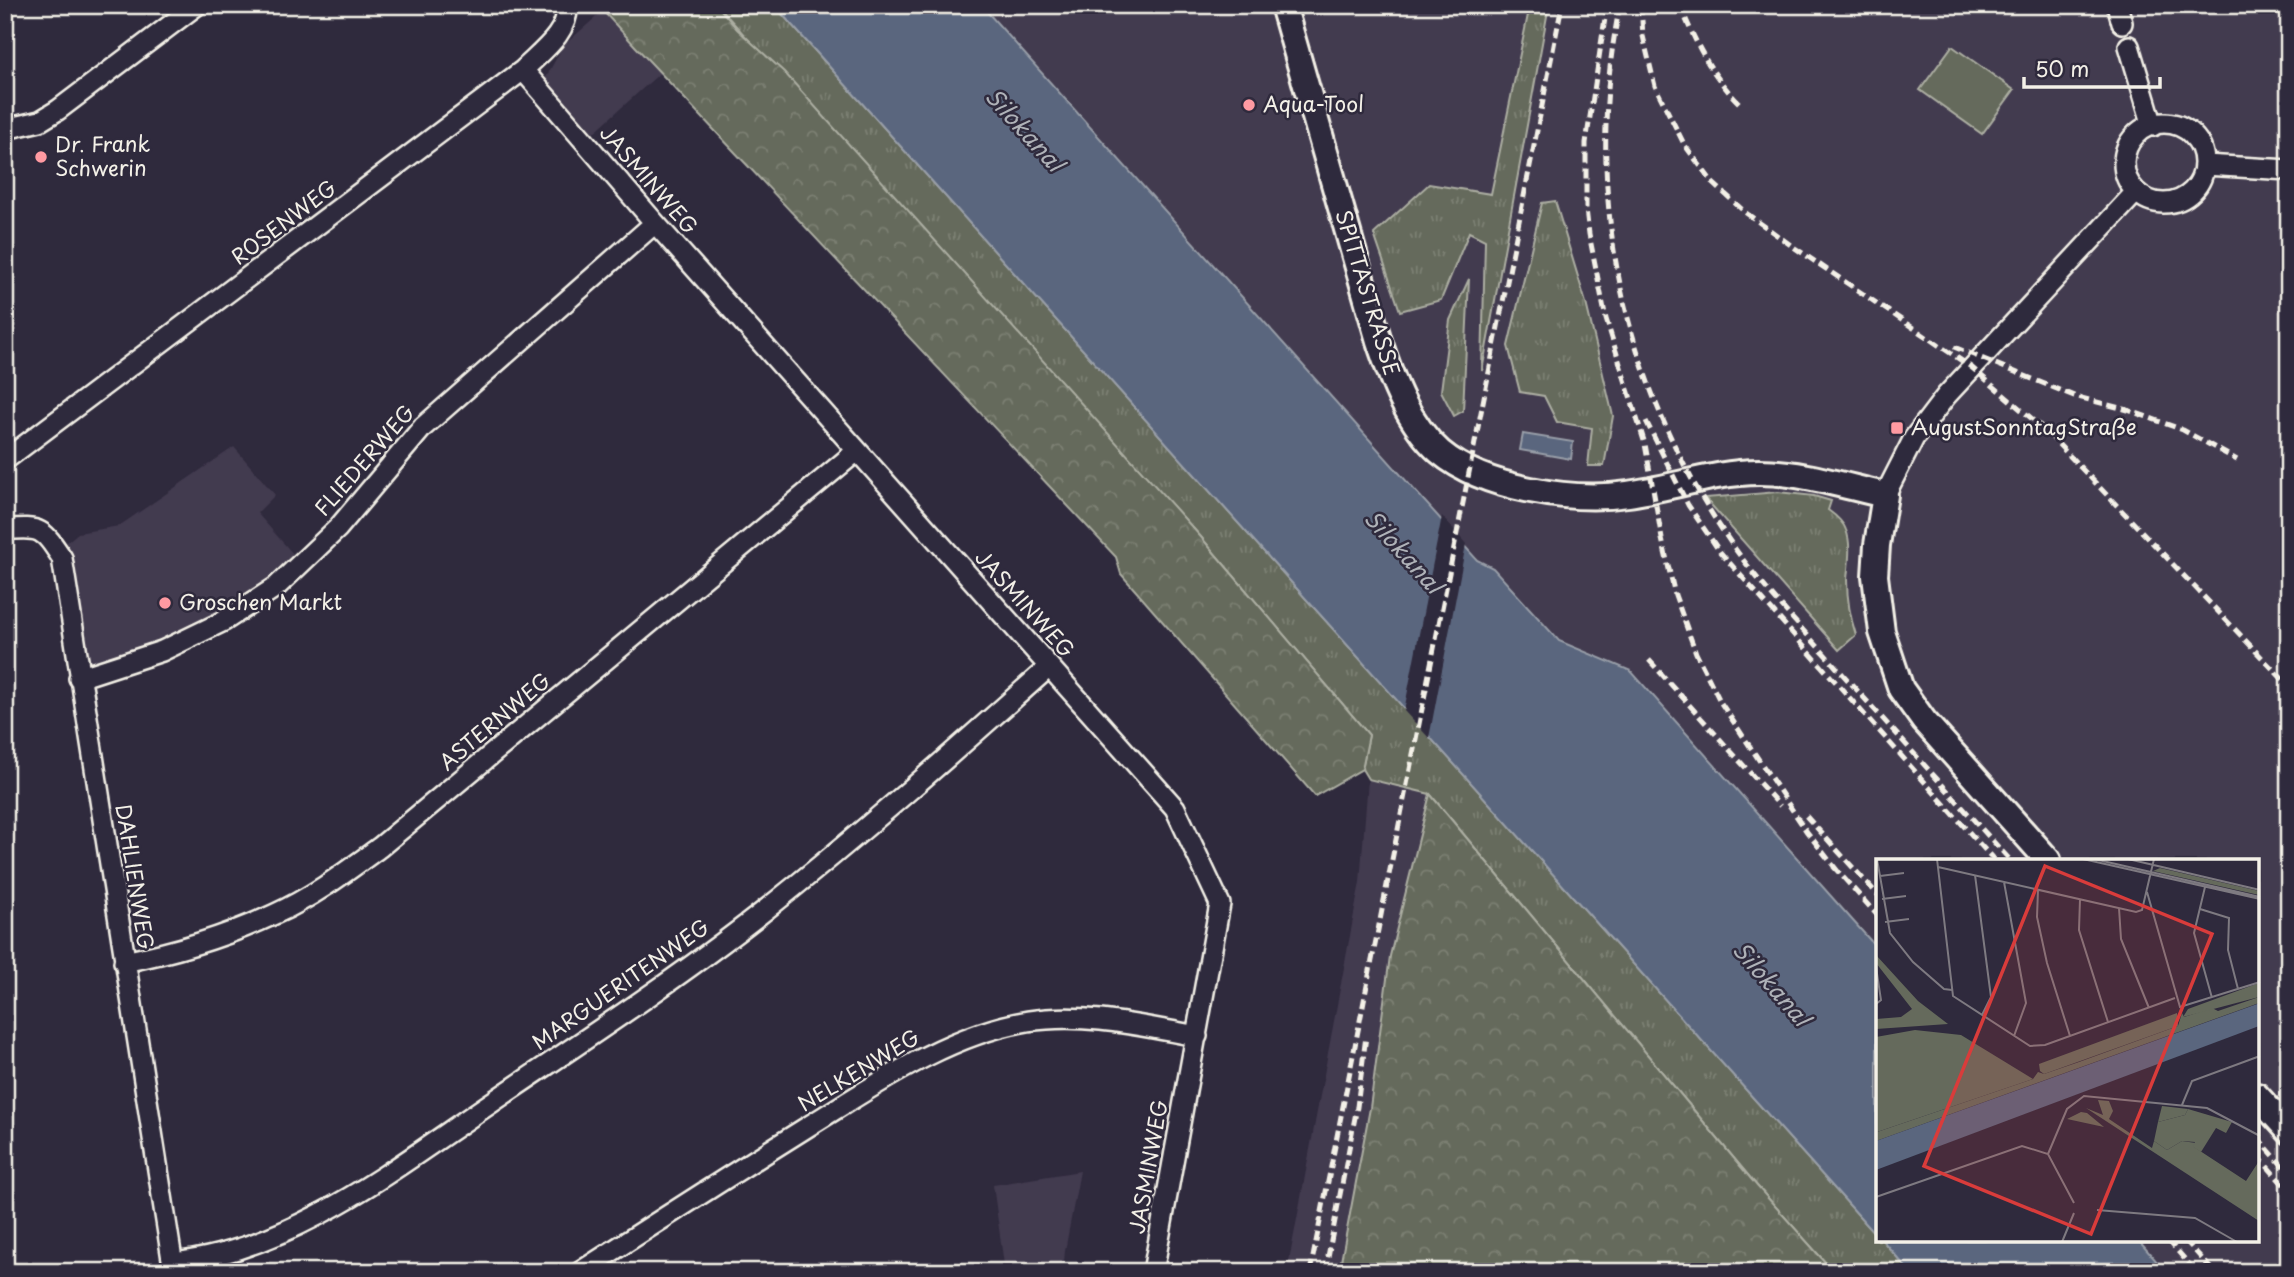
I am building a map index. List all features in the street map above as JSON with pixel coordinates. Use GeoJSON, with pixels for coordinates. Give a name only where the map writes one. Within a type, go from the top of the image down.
{"type":"FeatureCollection","features":[{"type":"Feature","properties":{"kind":"street"},"geometry":{"type":"LineString","coordinates":[[5,129],[40,121],[58,110],[197,5]]}},
{"type":"Feature","properties":{"kind":"street","name":"ROSENWEG"},"geometry":{"type":"LineString","coordinates":[[5,460],[523,70],[556,38],[568,18],[567,5]]}},
{"type":"Feature","properties":{"kind":"street","name":"SPITTASTRASSE"},"geometry":{"type":"LineString","coordinates":[[1283,5],[1388,368],[1408,412],[1441,452],[1462,466],[1488,477],[1537,492],[1575,497],[1627,495],[1721,476],[1757,472],[1805,477],[1885,495]]}},
{"type":"Feature","properties":{"kind":"street"},"geometry":{"type":"LineString","coordinates":[[2129,46],[2154,126]]}},
{"type":"Feature","properties":{"kind":"street","name":"JASMINWEG"},"geometry":{"type":"LineString","coordinates":[[523,70],[654,223],[1175,808],[1220,904],[1153,1272]]}},
{"type":"Feature","properties":{"kind":"street"},"geometry":{"type":"LineString","coordinates":[[2170,123],[2193,135],[2202,145],[2205,165],[2203,176],[2196,187],[2179,199],[2158,203],[2147,201],[2136,193],[2124,172],[2129,143],[2140,131],[2170,123]]}},
{"type":"Feature","properties":{"kind":"street"},"geometry":{"type":"LineString","coordinates":[[2205,165],[2289,170]]}},
{"type":"Feature","properties":{"kind":"street"},"geometry":{"type":"LineString","coordinates":[[2047,859],[1924,721],[1901,689],[1882,632],[1875,576],[1877,545],[1885,495],[1914,438],[1946,396],[2136,193]]}},
{"type":"Feature","properties":{"kind":"street","name":"FLIEDERWEG"},"geometry":{"type":"LineString","coordinates":[[79,678],[162,651],[224,621],[276,587],[338,528],[423,427],[654,223]]}},
{"type":"Feature","properties":{"kind":"street","name":"ASTERNWEG"},"geometry":{"type":"LineString","coordinates":[[124,962],[161,955],[237,929],[275,914],[330,883],[380,847],[857,451]]}},
{"type":"Feature","properties":{"kind":"street","name":"DAHLIENWEG"},"geometry":{"type":"LineString","coordinates":[[5,530],[28,528],[46,534],[62,558],[173,1267]]}},
{"type":"Feature","properties":{"kind":"street","name":"MARGUERITENWEG"},"geometry":{"type":"LineString","coordinates":[[173,1267],[257,1243],[356,1194],[631,1009],[758,915],[852,840],[1049,667]]}},
{"type":"Feature","properties":{"kind":"street","name":"NELKENWEG"},"geometry":{"type":"LineString","coordinates":[[580,1272],[880,1082],[953,1043],[1013,1024],[1087,1019],[1101,1019],[1197,1036]]}},
{"type":"Feature","properties":{"kind":"street"},"geometry":{"type":"LineString","coordinates":[[2259,1098],[2289,1131]]}},
{"type":"Feature","properties":{"kind":"shaded area"},"geometry":{"type":"Polygon","coordinates":[[[981,5],[2289,5],[2289,1272],[2166,1272],[2140,1242],[2259,1242],[2259,859],[1876,859],[1876,947],[1631,671],[1559,641],[1493,568],[1477,560],[981,5]],[[1778,492],[1706,498],[1839,649],[1856,635],[1850,615],[1847,583],[1849,545],[1846,530],[1838,518],[1827,510],[1778,492]]]}},
{"type":"Feature","properties":{"kind":"shaded area"},"geometry":{"type":"Polygon","coordinates":[[[603,11],[660,73],[591,135],[544,81],[563,46],[603,11]]]}},
{"type":"Feature","properties":{"kind":"shaded area"},"geometry":{"type":"Polygon","coordinates":[[[234,447],[275,495],[257,513],[301,563],[224,621],[79,678],[62,558],[67,542],[78,533],[119,526],[234,447]]]}},
{"type":"Feature","properties":{"kind":"shaded area"},"geometry":{"type":"Polygon","coordinates":[[[1368,779],[1430,794],[1390,956],[1370,1108],[1339,1272],[1287,1272],[1360,882],[1368,779]]]}},
{"type":"Feature","properties":{"kind":"shaded area"},"geometry":{"type":"Polygon","coordinates":[[[1080,1171],[1063,1272],[1005,1272],[993,1185],[1080,1171]]]}},
{"type":"Feature","properties":{"kind":"green space"},"geometry":{"type":"Polygon","coordinates":[[[608,5],[717,5],[737,29],[784,72],[1200,536],[1369,735],[1362,769],[1315,796],[1121,574],[1116,557],[636,47],[603,11],[608,5]]]}},
{"type":"Feature","properties":{"kind":"green space"},"geometry":{"type":"Polygon","coordinates":[[[717,5],[774,5],[1876,1235],[1876,1242],[1884,1242],[1910,1272],[1834,1272],[1757,1186],[1430,794],[1368,779],[1362,769],[1369,735],[1200,536],[717,5]]]}},
{"type":"Feature","properties":{"kind":"green space"},"geometry":{"type":"Polygon","coordinates":[[[1530,5],[1549,5],[1482,371],[1485,240],[1469,232],[1441,300],[1400,311],[1374,234],[1429,184],[1491,194],[1530,5]]]}},
{"type":"Feature","properties":{"kind":"green space"},"geometry":{"type":"Polygon","coordinates":[[[1952,46],[2014,90],[1982,134],[1920,90],[1952,46]]]}},
{"type":"Feature","properties":{"kind":"green space"},"geometry":{"type":"Polygon","coordinates":[[[1555,201],[1586,303],[1613,416],[1604,466],[1588,466],[1592,428],[1557,422],[1544,396],[1520,392],[1508,346],[1542,203],[1555,201]]]}},
{"type":"Feature","properties":{"kind":"green space"},"geometry":{"type":"Polygon","coordinates":[[[1469,279],[1463,411],[1454,416],[1441,391],[1450,320],[1469,279]]]}},
{"type":"Feature","properties":{"kind":"green space"},"geometry":{"type":"Polygon","coordinates":[[[1778,492],[1831,501],[1828,510],[1841,521],[1846,530],[1849,548],[1848,594],[1856,635],[1839,650],[1705,498],[1778,492]]]}},
{"type":"Feature","properties":{"kind":"green space"},"geometry":{"type":"Polygon","coordinates":[[[1430,794],[1757,1186],[1834,1272],[1339,1272],[1370,1108],[1390,956],[1430,794]]]}},
{"type":"Feature","properties":{"kind":"water","name":"Silokanal"},"geometry":{"type":"Polygon","coordinates":[[[774,5],[981,5],[1477,560],[1493,568],[1559,641],[1631,671],[1876,947],[1876,1235],[774,5]]]}},
{"type":"Feature","properties":{"kind":"water"},"geometry":{"type":"Polygon","coordinates":[[[1523,434],[1573,442],[1571,459],[1520,450],[1523,434]]]}},
{"type":"Feature","properties":{"kind":"water"},"geometry":{"type":"Polygon","coordinates":[[[1884,1242],[2140,1242],[2166,1272],[1910,1272],[1884,1242]]]}},
{"type":"Feature","properties":{"kind":"pier"},"geometry":{"type":"Polygon","coordinates":[[[1442,516],[1466,544],[1429,738],[1404,711],[1442,516]]]}},
{"type":"Feature","properties":{"kind":"railway"},"geometry":{"type":"LineString","coordinates":[[1310,1272],[1562,5]]}},
{"type":"Feature","properties":{"kind":"railway"},"geometry":{"type":"LineString","coordinates":[[1607,5],[1586,143],[1586,209],[1606,319],[1645,444],[1675,595],[1696,653],[1721,703],[1807,832],[1840,874]]}},
{"type":"Feature","properties":{"kind":"railway"},"geometry":{"type":"LineString","coordinates":[[1620,5],[1609,76],[1606,146],[1610,216],[1620,286],[1638,353],[1663,419],[1694,483],[1731,543],[1756,576],[2009,859]]}},
{"type":"Feature","properties":{"kind":"railway"},"geometry":{"type":"LineString","coordinates":[[1641,5],[1643,36],[1655,86],[1684,144],[1713,183],[1746,213],[1795,248],[1971,367],[2044,429],[2289,686]]}},
{"type":"Feature","properties":{"kind":"railway"},"geometry":{"type":"LineString","coordinates":[[1680,5],[1720,82],[1740,104]]}},
{"type":"Feature","properties":{"kind":"railway"},"geometry":{"type":"LineString","coordinates":[[1954,347],[2074,396],[2128,410],[2183,430],[2237,460]]}},
{"type":"Feature","properties":{"kind":"railway"},"geometry":{"type":"LineString","coordinates":[[1646,421],[1688,505],[1720,552],[1993,859]]}},
{"type":"Feature","properties":{"kind":"railway"},"geometry":{"type":"LineString","coordinates":[[1649,660],[1780,806]]}},
{"type":"Feature","properties":{"kind":"railway"},"geometry":{"type":"LineString","coordinates":[[1806,816],[1876,893]]}},
{"type":"Feature","properties":{"kind":"railway"},"geometry":{"type":"LineString","coordinates":[[1833,866],[1876,914]]}},
{"type":"Feature","properties":{"kind":"railway"},"geometry":{"type":"LineString","coordinates":[[1325,1272],[1357,1107],[1366,1036]]}},
{"type":"Feature","properties":{"kind":"railway"},"geometry":{"type":"LineString","coordinates":[[2259,1139],[2289,1173]]}},
{"type":"Feature","properties":{"kind":"railway"},"geometry":{"type":"LineString","coordinates":[[2259,1157],[2289,1191]]}},
{"type":"Feature","properties":{"kind":"railway"},"geometry":{"type":"LineString","coordinates":[[2170,1242],[2196,1272]]}},
{"type":"Feature","properties":{"kind":"railway"},"geometry":{"type":"LineString","coordinates":[[2187,1242],[2214,1272]]}},
{"type":"Feature","properties":{"kind":"place","name":"Aqua-Tool"},"geometry":{"type":"Point","coordinates":[1249,105]}},
{"type":"Feature","properties":{"kind":"place","name":"Dr. Frank Schwerin"},"geometry":{"type":"Point","coordinates":[41,157]}},
{"type":"Feature","properties":{"kind":"place","name":"AugustSonntagStraße"},"geometry":{"type":"Point","coordinates":[1897,428]}},
{"type":"Feature","properties":{"kind":"place","name":"Groschen Markt"},"geometry":{"type":"Point","coordinates":[165,603]}}]}
